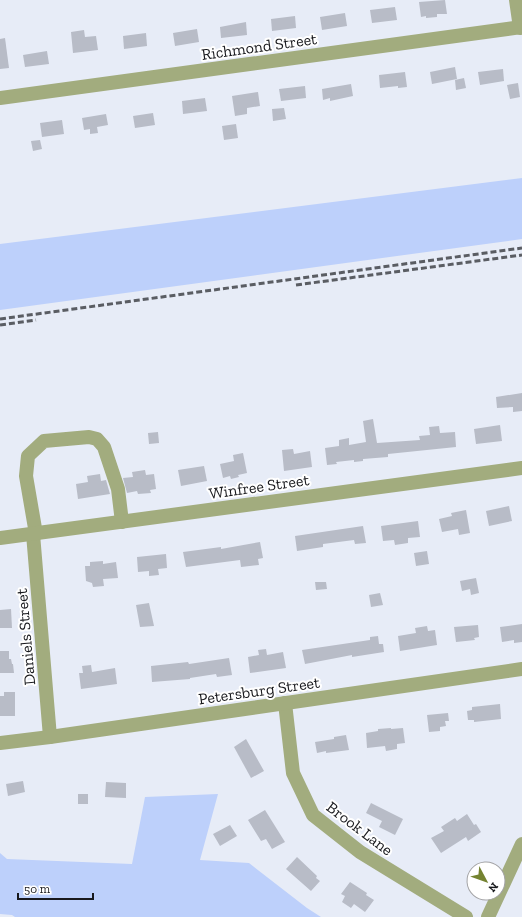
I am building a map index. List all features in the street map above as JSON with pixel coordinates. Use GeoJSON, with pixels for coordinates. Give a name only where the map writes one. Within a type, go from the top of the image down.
{"type":"FeatureCollection","features":[{"type":"Feature","properties":{"kind":"street"},"geometry":{"type":"LineString","coordinates":[[516,0],[521,28]]}},
{"type":"Feature","properties":{"kind":"street","name":"Richmond Street"},"geometry":{"type":"LineString","coordinates":[[0,98],[521,28]]}},
{"type":"Feature","properties":{"kind":"street","name":"Daniels Street"},"geometry":{"type":"LineString","coordinates":[[50,737],[34,534],[26,476],[28,456],[44,441],[89,436],[97,439],[104,447],[118,489],[122,522]]}},
{"type":"Feature","properties":{"kind":"street","name":"Winfree Street"},"geometry":{"type":"LineString","coordinates":[[0,538],[522,468]]}},
{"type":"Feature","properties":{"kind":"street","name":"Petersburg Street"},"geometry":{"type":"LineString","coordinates":[[0,743],[522,669]]}},
{"type":"Feature","properties":{"kind":"street","name":"Brook Lane"},"geometry":{"type":"LineString","coordinates":[[285,703],[293,773],[313,815],[360,852],[466,917]]}},
{"type":"Feature","properties":{"kind":"street"},"geometry":{"type":"LineString","coordinates":[[488,917],[522,844]]}},
{"type":"Feature","properties":{"kind":"shaded area"},"geometry":{"type":"Polygon","coordinates":[[[522,178],[522,239],[0,310],[0,244],[522,178]]]}},
{"type":"Feature","properties":{"kind":"shaded area"},"geometry":{"type":"Polygon","coordinates":[[[218,794],[200,860],[249,863],[307,908],[321,917],[15,917],[12,915],[0,914],[0,853],[7,859],[132,864],[145,797],[218,794]]]}},
{"type":"Feature","properties":{"kind":"building"},"geometry":{"type":"Polygon","coordinates":[[[445,0],[447,14],[437,14],[437,17],[421,17],[419,2],[445,0]]]}},
{"type":"Feature","properties":{"kind":"building"},"geometry":{"type":"Polygon","coordinates":[[[395,7],[397,20],[372,23],[370,10],[395,7]]]}},
{"type":"Feature","properties":{"kind":"building"},"geometry":{"type":"Polygon","coordinates":[[[345,13],[347,26],[322,30],[320,17],[345,13]]]}},
{"type":"Feature","properties":{"kind":"building"},"geometry":{"type":"Polygon","coordinates":[[[295,16],[296,28],[272,31],[271,19],[295,16]]]}},
{"type":"Feature","properties":{"kind":"building"},"geometry":{"type":"Polygon","coordinates":[[[246,22],[247,35],[221,38],[220,27],[246,22]]]}},
{"type":"Feature","properties":{"kind":"building"},"geometry":{"type":"Polygon","coordinates":[[[197,29],[199,42],[175,46],[173,33],[197,29]]]}},
{"type":"Feature","properties":{"kind":"building"},"geometry":{"type":"Polygon","coordinates":[[[84,30],[85,37],[96,36],[98,50],[73,53],[71,32],[84,30]]]}},
{"type":"Feature","properties":{"kind":"building"},"geometry":{"type":"Polygon","coordinates":[[[146,33],[147,46],[124,49],[123,36],[146,33]]]}},
{"type":"Feature","properties":{"kind":"building"},"geometry":{"type":"Polygon","coordinates":[[[5,38],[9,68],[0,69],[0,39],[5,38]]]}},
{"type":"Feature","properties":{"kind":"building"},"geometry":{"type":"Polygon","coordinates":[[[47,51],[49,64],[25,67],[23,55],[47,51]]]}},
{"type":"Feature","properties":{"kind":"building"},"geometry":{"type":"Polygon","coordinates":[[[455,67],[457,79],[432,84],[430,72],[455,67]]]}},
{"type":"Feature","properties":{"kind":"building"},"geometry":{"type":"Polygon","coordinates":[[[503,69],[504,81],[480,85],[478,72],[503,69]]]}},
{"type":"Feature","properties":{"kind":"building"},"geometry":{"type":"Polygon","coordinates":[[[405,72],[407,87],[398,88],[398,86],[380,88],[379,75],[405,72]]]}},
{"type":"Feature","properties":{"kind":"building"},"geometry":{"type":"Polygon","coordinates":[[[464,78],[466,88],[456,90],[455,80],[464,78]]]}},
{"type":"Feature","properties":{"kind":"building"},"geometry":{"type":"Polygon","coordinates":[[[518,83],[520,97],[510,99],[507,85],[518,83]]]}},
{"type":"Feature","properties":{"kind":"building"},"geometry":{"type":"Polygon","coordinates":[[[351,84],[353,96],[330,101],[330,98],[323,100],[322,89],[351,84]]]}},
{"type":"Feature","properties":{"kind":"building"},"geometry":{"type":"Polygon","coordinates":[[[305,86],[306,98],[281,101],[279,89],[305,86]]]}},
{"type":"Feature","properties":{"kind":"building"},"geometry":{"type":"Polygon","coordinates":[[[258,92],[260,106],[247,108],[247,114],[235,116],[232,96],[258,92]]]}},
{"type":"Feature","properties":{"kind":"building"},"geometry":{"type":"Polygon","coordinates":[[[205,98],[207,111],[183,114],[182,101],[205,98]]]}},
{"type":"Feature","properties":{"kind":"building"},"geometry":{"type":"Polygon","coordinates":[[[284,108],[286,119],[273,121],[272,109],[284,108]]]}},
{"type":"Feature","properties":{"kind":"building"},"geometry":{"type":"Polygon","coordinates":[[[153,113],[155,125],[135,128],[133,116],[153,113]]]}},
{"type":"Feature","properties":{"kind":"building"},"geometry":{"type":"Polygon","coordinates":[[[106,114],[108,125],[97,127],[98,133],[90,134],[90,129],[84,130],[82,118],[106,114]]]}},
{"type":"Feature","properties":{"kind":"building"},"geometry":{"type":"Polygon","coordinates":[[[62,120],[64,134],[42,137],[40,123],[62,120]]]}},
{"type":"Feature","properties":{"kind":"building"},"geometry":{"type":"Polygon","coordinates":[[[236,124],[238,138],[224,140],[222,126],[236,124]]]}},
{"type":"Feature","properties":{"kind":"building"},"geometry":{"type":"Polygon","coordinates":[[[40,140],[42,149],[33,151],[31,141],[40,140]]]}},
{"type":"Feature","properties":{"kind":"building"},"geometry":{"type":"Polygon","coordinates":[[[522,393],[522,411],[513,412],[513,407],[497,408],[496,397],[522,393]]]}},
{"type":"Feature","properties":{"kind":"building"},"geometry":{"type":"Polygon","coordinates":[[[373,419],[377,443],[420,440],[419,436],[430,435],[429,427],[439,426],[440,433],[455,432],[456,447],[388,454],[388,457],[363,459],[363,461],[354,462],[354,460],[336,462],[337,464],[327,465],[325,448],[339,446],[339,440],[349,438],[349,445],[366,442],[363,421],[373,419]]]}},
{"type":"Feature","properties":{"kind":"building"},"geometry":{"type":"Polygon","coordinates":[[[500,425],[502,441],[476,444],[474,429],[500,425]]]}},
{"type":"Feature","properties":{"kind":"building"},"geometry":{"type":"Polygon","coordinates":[[[158,432],[159,443],[149,444],[148,433],[158,432]]]}},
{"type":"Feature","properties":{"kind":"building"},"geometry":{"type":"Polygon","coordinates":[[[293,449],[294,454],[310,451],[312,467],[284,471],[282,450],[293,449]]]}},
{"type":"Feature","properties":{"kind":"building"},"geometry":{"type":"Polygon","coordinates":[[[243,453],[247,473],[238,475],[239,477],[231,479],[230,476],[223,478],[220,464],[234,461],[233,455],[243,453]]]}},
{"type":"Feature","properties":{"kind":"building"},"geometry":{"type":"Polygon","coordinates":[[[204,466],[207,481],[181,486],[178,470],[204,466]]]}},
{"type":"Feature","properties":{"kind":"building"},"geometry":{"type":"Polygon","coordinates":[[[145,470],[146,475],[154,474],[156,489],[150,490],[151,493],[138,494],[137,491],[127,493],[123,478],[133,477],[132,472],[145,470]]]}},
{"type":"Feature","properties":{"kind":"building"},"geometry":{"type":"Polygon","coordinates":[[[100,474],[101,481],[106,480],[110,494],[78,499],[76,484],[88,482],[87,476],[100,474]]]}},
{"type":"Feature","properties":{"kind":"building"},"geometry":{"type":"Polygon","coordinates":[[[509,506],[512,521],[489,526],[486,511],[509,506]]]}},
{"type":"Feature","properties":{"kind":"building"},"geometry":{"type":"Polygon","coordinates":[[[466,510],[470,533],[459,535],[458,529],[442,532],[439,519],[452,516],[451,513],[466,510]]]}},
{"type":"Feature","properties":{"kind":"building"},"geometry":{"type":"Polygon","coordinates":[[[418,521],[420,537],[408,538],[408,543],[395,545],[394,540],[383,541],[381,526],[418,521]]]}},
{"type":"Feature","properties":{"kind":"building"},"geometry":{"type":"Polygon","coordinates":[[[363,526],[366,543],[355,544],[354,540],[323,544],[323,547],[297,551],[295,536],[363,526]]]}},
{"type":"Feature","properties":{"kind":"building"},"geometry":{"type":"Polygon","coordinates":[[[260,542],[263,558],[258,559],[259,565],[241,567],[240,560],[186,567],[183,552],[221,547],[221,549],[260,542]]]}},
{"type":"Feature","properties":{"kind":"building"},"geometry":{"type":"Polygon","coordinates":[[[427,551],[429,564],[416,566],[414,553],[427,551]]]}},
{"type":"Feature","properties":{"kind":"building"},"geometry":{"type":"Polygon","coordinates":[[[166,554],[167,568],[158,569],[159,575],[149,576],[149,571],[138,572],[137,557],[166,554]]]}},
{"type":"Feature","properties":{"kind":"building"},"geometry":{"type":"Polygon","coordinates":[[[103,561],[103,564],[116,562],[118,578],[103,579],[104,586],[93,587],[92,583],[86,581],[85,566],[90,566],[90,562],[103,561]]]}},
{"type":"Feature","properties":{"kind":"building"},"geometry":{"type":"Polygon","coordinates":[[[476,578],[479,593],[471,595],[470,589],[462,591],[460,581],[476,578]]]}},
{"type":"Feature","properties":{"kind":"building"},"geometry":{"type":"Polygon","coordinates":[[[315,582],[326,582],[327,589],[316,590],[315,582]]]}},
{"type":"Feature","properties":{"kind":"building"},"geometry":{"type":"Polygon","coordinates":[[[380,593],[383,605],[371,607],[369,595],[380,593]]]}},
{"type":"Feature","properties":{"kind":"building"},"geometry":{"type":"Polygon","coordinates":[[[149,603],[154,626],[140,627],[136,605],[149,603]]]}},
{"type":"Feature","properties":{"kind":"building"},"geometry":{"type":"Polygon","coordinates":[[[11,609],[12,628],[0,628],[0,610],[11,609]]]}},
{"type":"Feature","properties":{"kind":"building"},"geometry":{"type":"Polygon","coordinates":[[[522,624],[522,642],[514,643],[514,640],[502,642],[500,627],[522,624]]]}},
{"type":"Feature","properties":{"kind":"building"},"geometry":{"type":"Polygon","coordinates":[[[478,625],[479,637],[474,638],[475,640],[456,642],[454,627],[478,625]]]}},
{"type":"Feature","properties":{"kind":"building"},"geometry":{"type":"Polygon","coordinates":[[[427,626],[428,631],[435,630],[437,645],[400,651],[398,636],[416,633],[415,628],[427,626]]]}},
{"type":"Feature","properties":{"kind":"building"},"geometry":{"type":"Polygon","coordinates":[[[378,636],[379,644],[383,644],[384,652],[352,657],[352,655],[305,664],[302,650],[370,640],[370,637],[378,636]]]}},
{"type":"Feature","properties":{"kind":"building"},"geometry":{"type":"Polygon","coordinates":[[[266,649],[267,655],[283,652],[286,668],[250,673],[248,657],[259,655],[258,650],[266,649]]]}},
{"type":"Feature","properties":{"kind":"building"},"geometry":{"type":"Polygon","coordinates":[[[0,651],[9,651],[9,659],[11,659],[13,664],[14,673],[0,673],[0,651]]]}},
{"type":"Feature","properties":{"kind":"building"},"geometry":{"type":"Polygon","coordinates":[[[229,658],[232,675],[217,677],[216,674],[190,679],[152,682],[151,666],[188,662],[189,664],[229,658]]]}},
{"type":"Feature","properties":{"kind":"building"},"geometry":{"type":"Polygon","coordinates":[[[91,665],[92,672],[115,668],[117,684],[81,689],[79,673],[83,673],[82,666],[91,665]]]}},
{"type":"Feature","properties":{"kind":"building"},"geometry":{"type":"Polygon","coordinates":[[[4,692],[15,692],[15,716],[0,716],[0,696],[4,696],[4,692]]]}},
{"type":"Feature","properties":{"kind":"building"},"geometry":{"type":"Polygon","coordinates":[[[500,704],[501,719],[474,722],[474,720],[468,720],[467,711],[472,710],[472,707],[500,704]]]}},
{"type":"Feature","properties":{"kind":"building"},"geometry":{"type":"Polygon","coordinates":[[[448,713],[449,721],[445,721],[446,726],[440,727],[440,731],[429,732],[427,715],[448,713]]]}},
{"type":"Feature","properties":{"kind":"building"},"geometry":{"type":"Polygon","coordinates":[[[403,728],[405,743],[397,744],[397,749],[386,751],[385,746],[367,748],[366,733],[378,731],[378,729],[403,728]]]}},
{"type":"Feature","properties":{"kind":"building"},"geometry":{"type":"Polygon","coordinates":[[[346,735],[349,750],[317,753],[315,742],[334,739],[334,737],[346,735]]]}},
{"type":"Feature","properties":{"kind":"building"},"geometry":{"type":"Polygon","coordinates":[[[246,739],[264,771],[251,778],[234,747],[246,739]]]}},
{"type":"Feature","properties":{"kind":"building"},"geometry":{"type":"Polygon","coordinates":[[[23,781],[25,792],[8,796],[6,784],[23,781]]]}},
{"type":"Feature","properties":{"kind":"building"},"geometry":{"type":"Polygon","coordinates":[[[106,782],[126,783],[126,798],[105,797],[106,782]]]}},
{"type":"Feature","properties":{"kind":"building"},"geometry":{"type":"Polygon","coordinates":[[[78,794],[88,794],[88,804],[78,804],[78,794]]]}},
{"type":"Feature","properties":{"kind":"building"},"geometry":{"type":"Polygon","coordinates":[[[371,803],[403,819],[395,835],[379,827],[382,821],[366,813],[371,803]]]}},
{"type":"Feature","properties":{"kind":"building"},"geometry":{"type":"Polygon","coordinates":[[[265,810],[285,842],[272,849],[266,839],[261,841],[248,820],[265,810]]]}},
{"type":"Feature","properties":{"kind":"building"},"geometry":{"type":"Polygon","coordinates":[[[467,814],[474,825],[476,824],[481,832],[468,841],[466,837],[441,853],[431,838],[444,831],[441,827],[455,818],[457,821],[467,814]]]}},
{"type":"Feature","properties":{"kind":"building"},"geometry":{"type":"Polygon","coordinates":[[[230,825],[237,836],[220,846],[213,834],[230,825]]]}},
{"type":"Feature","properties":{"kind":"building"},"geometry":{"type":"Polygon","coordinates":[[[297,857],[317,876],[316,878],[320,881],[311,891],[286,869],[297,857]]]}},
{"type":"Feature","properties":{"kind":"building"},"geometry":{"type":"Polygon","coordinates":[[[350,882],[367,893],[366,895],[374,900],[365,912],[354,904],[351,908],[342,902],[345,896],[341,894],[350,882]]]}},
{"type":"Feature","properties":{"kind":"railway"},"geometry":{"type":"LineString","coordinates":[[0,319],[522,248]]}},
{"type":"Feature","properties":{"kind":"railway"},"geometry":{"type":"LineString","coordinates":[[296,285],[522,255]]}},
{"type":"Feature","properties":{"kind":"railway"},"geometry":{"type":"LineString","coordinates":[[0,325],[36,320]]}}]}
